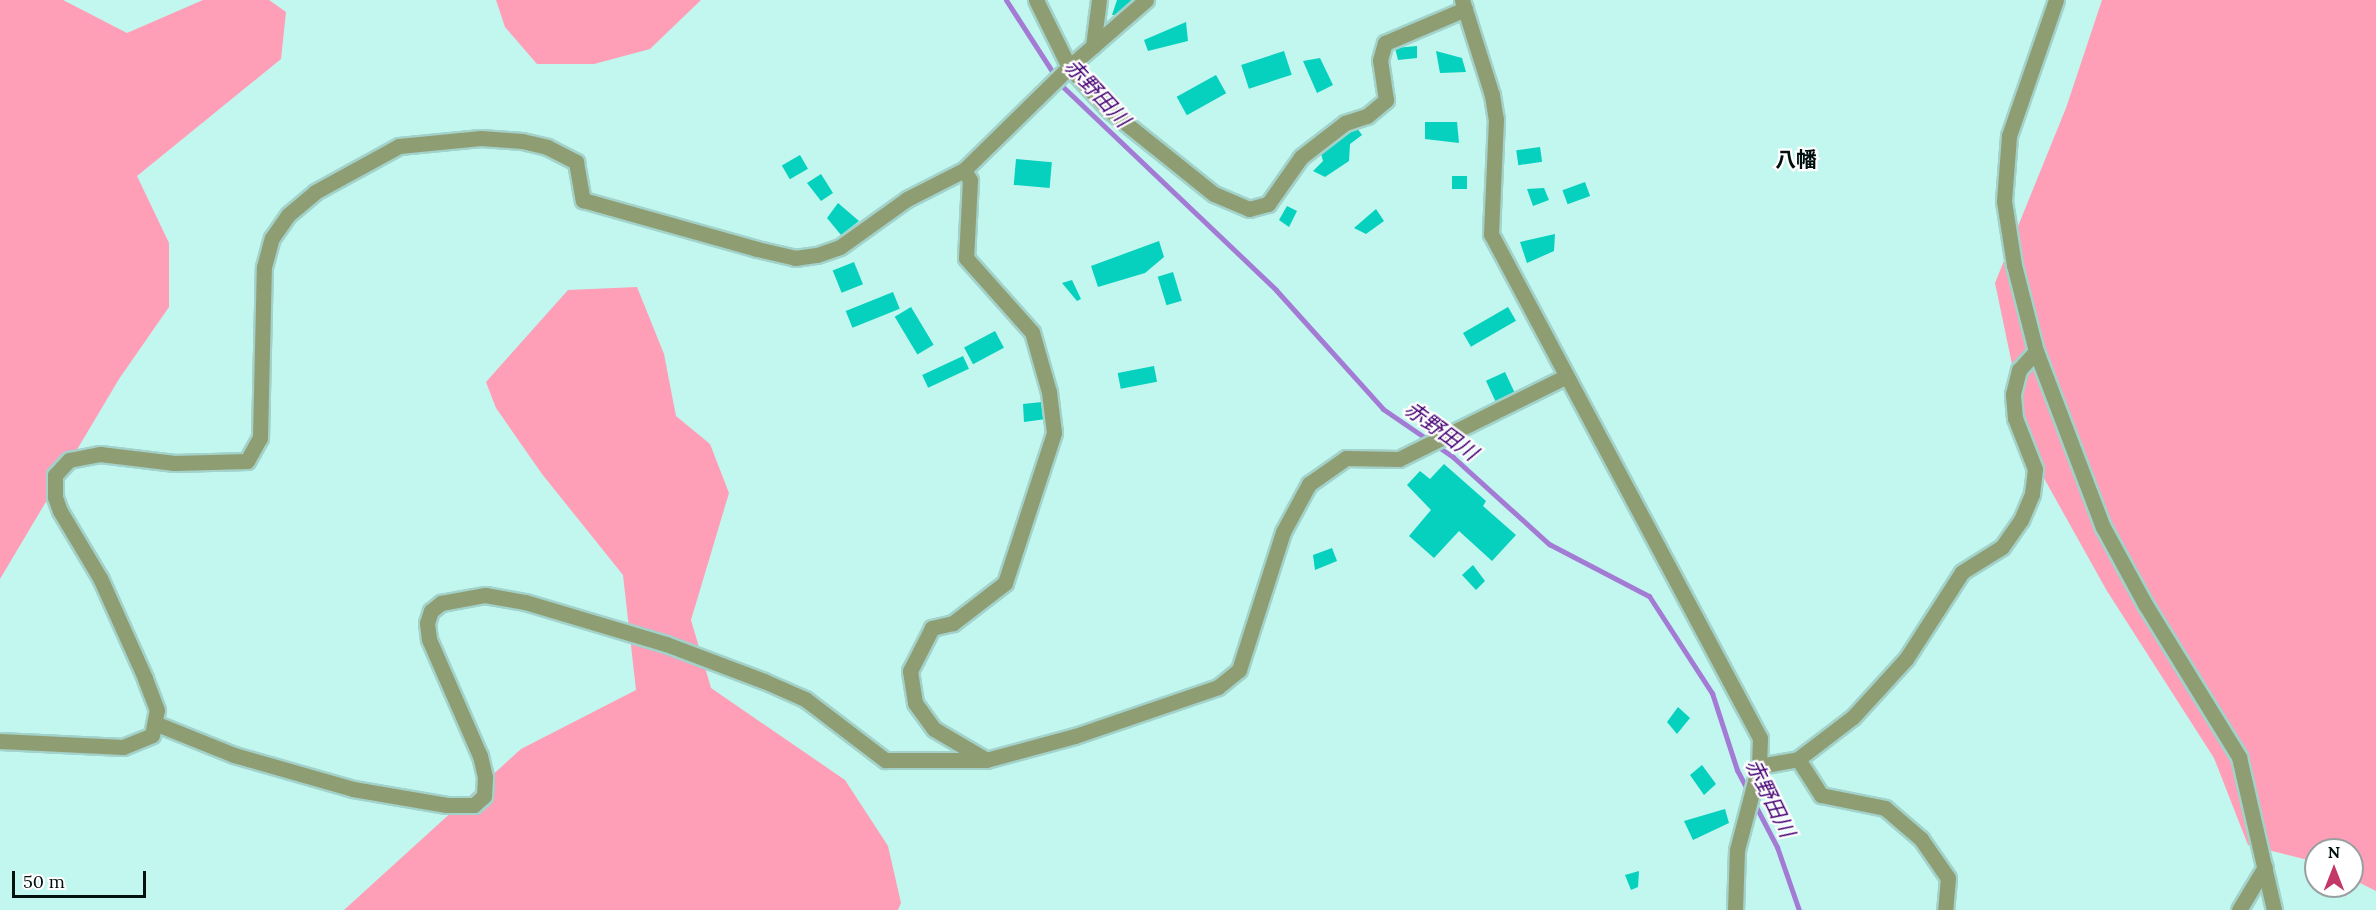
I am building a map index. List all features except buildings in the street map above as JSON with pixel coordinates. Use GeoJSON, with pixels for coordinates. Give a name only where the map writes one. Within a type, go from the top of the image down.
{"type":"FeatureCollection","features":[{"type":"Feature","properties":{"kind":"street"},"geometry":{"type":"LineString","coordinates":[[1036,0],[1067,69],[1109,110],[1214,194],[1249,209],[1260,209],[1268,204],[1301,157],[1345,123],[1367,116],[1386,100],[1380,60],[1385,44],[1463,4],[1492,95],[1496,118],[1491,234],[1565,377],[1760,738],[1759,766],[1737,850],[1735,910]]}},
{"type":"Feature","properties":{"kind":"street"},"geometry":{"type":"LineString","coordinates":[[1093,46],[1099,0]]}},
{"type":"Feature","properties":{"kind":"street"},"geometry":{"type":"LineString","coordinates":[[0,741],[123,747],[152,735],[157,724],[157,710],[100,578],[60,511],[55,496],[55,475],[69,460],[100,454],[174,463],[247,461],[260,438],[264,267],[272,238],[288,215],[315,192],[399,146],[481,138],[522,141],[547,147],[576,162],[583,200],[795,258],[840,247],[907,199],[964,170],[1067,69],[1146,0]]}},
{"type":"Feature","properties":{"kind":"street"},"geometry":{"type":"LineString","coordinates":[[2056,0],[2009,136],[2004,201],[2014,265],[2036,351],[2103,527],[2145,604],[2239,757],[2274,910]]}},
{"type":"Feature","properties":{"kind":"street"},"geometry":{"type":"LineString","coordinates":[[964,170],[970,180],[966,258],[1032,332],[1048,392],[1054,433],[1005,583],[953,623],[932,628],[910,671],[915,703],[934,729],[986,760]]}},
{"type":"Feature","properties":{"kind":"street"},"geometry":{"type":"LineString","coordinates":[[1759,766],[1798,759],[1853,717],[1906,659],[1962,572],[2002,547],[2021,520],[2032,494],[2035,469],[2015,418],[2013,394],[2019,370],[2036,351]]}},
{"type":"Feature","properties":{"kind":"street"},"geometry":{"type":"LineString","coordinates":[[157,724],[234,755],[353,789],[447,805],[474,805],[483,796],[485,777],[480,756],[429,639],[427,623],[431,611],[441,603],[485,595],[525,602],[666,644],[764,681],[805,699],[885,760],[986,760],[1075,736],[1218,687],[1239,670],[1283,532],[1309,484],[1346,458],[1399,459],[1565,377]]}},
{"type":"Feature","properties":{"kind":"street"},"geometry":{"type":"LineString","coordinates":[[1798,759],[1821,795],[1886,808],[1921,839],[1948,878],[1944,910]]}},
{"type":"Feature","properties":{"kind":"street"},"geometry":{"type":"LineString","coordinates":[[2239,910],[2265,867]]}},
{"type":"Feature","properties":{"kind":"shaded area"},"geometry":{"type":"Polygon","coordinates":[[[0,0],[63,0],[127,33],[203,0],[269,0],[286,12],[281,59],[137,176],[169,243],[169,307],[119,379],[0,579],[0,0]]]}},
{"type":"Feature","properties":{"kind":"shaded area"},"geometry":{"type":"Polygon","coordinates":[[[496,0],[701,0],[650,49],[594,64],[537,64],[505,27],[496,0]]]}},
{"type":"Feature","properties":{"kind":"shaded area"},"geometry":{"type":"Polygon","coordinates":[[[2102,0],[2376,0],[2376,891],[2364,885],[2364,838],[2304,838],[2304,859],[2248,845],[2214,758],[2107,591],[2031,455],[1995,283],[2066,108],[2102,0]]]}},
{"type":"Feature","properties":{"kind":"shaded area"},"geometry":{"type":"Polygon","coordinates":[[[637,287],[664,354],[676,416],[710,444],[729,493],[691,620],[711,688],[845,780],[888,846],[901,903],[898,910],[344,910],[521,749],[636,690],[623,575],[542,474],[496,408],[486,382],[568,290],[637,287]]]}},
{"type":"Feature","properties":{"kind":"waterway","name":"赤野田川"},"geometry":{"type":"LineString","coordinates":[[1006,0],[1061,85],[1276,290],[1383,409],[1453,457],[1549,544],[1649,596],[1712,693],[1737,770],[1749,793]]}},
{"type":"Feature","properties":{"kind":"waterway","name":"赤野田川"},"geometry":{"type":"LineString","coordinates":[[1753,801],[1777,847],[1799,910]]}},
{"type":"Feature","properties":{"kind":"district","name":"八幡"},"geometry":{"type":"Point","coordinates":[1796,160]}}]}
